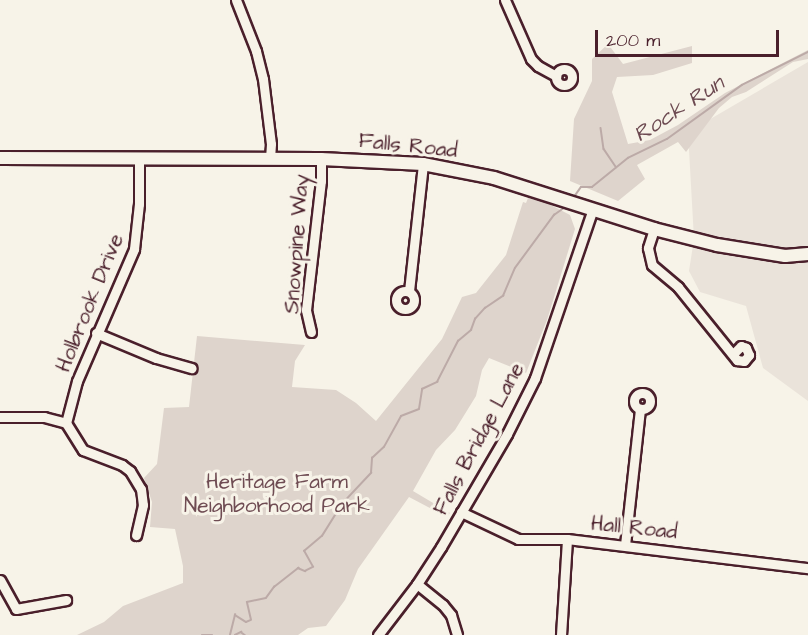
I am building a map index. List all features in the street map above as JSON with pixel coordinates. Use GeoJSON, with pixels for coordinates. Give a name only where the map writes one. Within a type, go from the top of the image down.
{"type":"FeatureCollection","features":[{"type":"Feature","properties":{"kind":"main road","name":"Falls Road"},"geometry":{"type":"LineString","coordinates":[[0,158],[321,159],[423,164],[494,178],[654,229],[717,245],[806,257]]}},
{"type":"Feature","properties":{"kind":"street"},"geometry":{"type":"LineString","coordinates":[[236,0],[256,51],[263,79],[271,144],[270,159]]}},
{"type":"Feature","properties":{"kind":"street"},"geometry":{"type":"LineString","coordinates":[[505,0],[531,59],[538,66],[556,76]]}},
{"type":"Feature","properties":{"kind":"street","name":"Holbrook Drive"},"geometry":{"type":"LineString","coordinates":[[66,423],[77,381],[134,249],[139,204],[139,159]]}},
{"type":"Feature","properties":{"kind":"street","name":"Snowpine Way"},"geometry":{"type":"LineString","coordinates":[[311,332],[306,310],[321,181],[321,159]]}},
{"type":"Feature","properties":{"kind":"street"},"geometry":{"type":"LineString","coordinates":[[409,291],[423,164]]}},
{"type":"Feature","properties":{"kind":"street","name":"Falls Bridge Lane"},"geometry":{"type":"LineString","coordinates":[[378,635],[417,584],[507,434],[535,378],[593,209]]}},
{"type":"Feature","properties":{"kind":"street"},"geometry":{"type":"LineString","coordinates":[[654,229],[648,248],[652,265],[678,287],[734,353]]}},
{"type":"Feature","properties":{"kind":"street"},"geometry":{"type":"LineString","coordinates":[[96,333],[156,358],[192,368]]}},
{"type":"Feature","properties":{"kind":"street"},"geometry":{"type":"LineString","coordinates":[[625,545],[640,410]]}},
{"type":"Feature","properties":{"kind":"street"},"geometry":{"type":"LineString","coordinates":[[0,417],[44,417],[66,423],[83,450],[122,465],[141,489],[142,505],[136,535]]}},
{"type":"Feature","properties":{"kind":"street","name":"Hall Road"},"geometry":{"type":"LineString","coordinates":[[461,512],[518,539],[567,539],[808,568]]}},
{"type":"Feature","properties":{"kind":"street"},"geometry":{"type":"LineString","coordinates":[[561,635],[567,539]]}},
{"type":"Feature","properties":{"kind":"street"},"geometry":{"type":"LineString","coordinates":[[0,580],[16,609],[66,600]]}},
{"type":"Feature","properties":{"kind":"street"},"geometry":{"type":"LineString","coordinates":[[417,584],[444,605],[451,615],[457,635]]}},
{"type":"Feature","properties":{"kind":"shaded area"},"geometry":{"type":"Polygon","coordinates":[[[808,62],[808,401],[763,368],[746,306],[700,292],[689,271],[694,239],[688,132],[808,62]]]}},
{"type":"Feature","properties":{"kind":"green space"},"geometry":{"type":"Polygon","coordinates":[[[608,44],[623,64],[692,46],[692,63],[653,75],[617,77],[612,92],[628,144],[650,140],[678,125],[725,93],[808,50],[808,59],[793,62],[746,92],[732,97],[719,108],[686,152],[678,142],[637,165],[645,179],[618,201],[570,181],[574,119],[592,81],[592,59],[608,44]]]}},
{"type":"Feature","properties":{"kind":"green space","name":"Heritage Farm Neighborhood Park"},"geometry":{"type":"Polygon","coordinates":[[[528,198],[547,203],[570,215],[575,229],[547,320],[526,373],[489,358],[482,370],[476,396],[455,430],[436,450],[413,491],[450,513],[447,517],[409,497],[358,569],[345,600],[326,626],[308,628],[298,635],[77,635],[104,622],[123,606],[183,583],[183,566],[175,529],[150,527],[152,502],[144,478],[157,464],[164,408],[189,407],[197,336],[305,345],[295,361],[292,387],[336,390],[356,403],[376,421],[442,339],[462,297],[476,293],[506,255],[523,202],[526,203],[528,198]]]}},
{"type":"Feature","properties":{"kind":"waterway","name":"Rock Run"},"geometry":{"type":"LineString","coordinates":[[574,197],[581,187],[592,187],[628,158],[667,139],[742,85],[808,52]]}},
{"type":"Feature","properties":{"kind":"waterway"},"geometry":{"type":"LineString","coordinates":[[601,128],[604,149],[616,167]]}},
{"type":"Feature","properties":{"kind":"waterway","name":"Rock Run"},"geometry":{"type":"LineString","coordinates":[[230,635],[235,615],[246,622],[251,620],[247,602],[266,598],[274,587],[298,568],[305,571],[313,567],[304,551],[322,536],[341,505],[371,473],[372,458],[384,447],[401,416],[419,409],[422,389],[437,382],[458,341],[471,330],[475,319],[485,308],[503,296],[515,268],[554,215],[564,208]]}},
{"type":"Feature","properties":{"kind":"waterway"},"geometry":{"type":"LineString","coordinates":[[235,635],[241,632],[245,635]]}},
{"type":"Feature","properties":{"kind":"waterway","name":"Rock Run"},"geometry":{"type":"LineString","coordinates":[[202,635],[212,635]]}}]}
